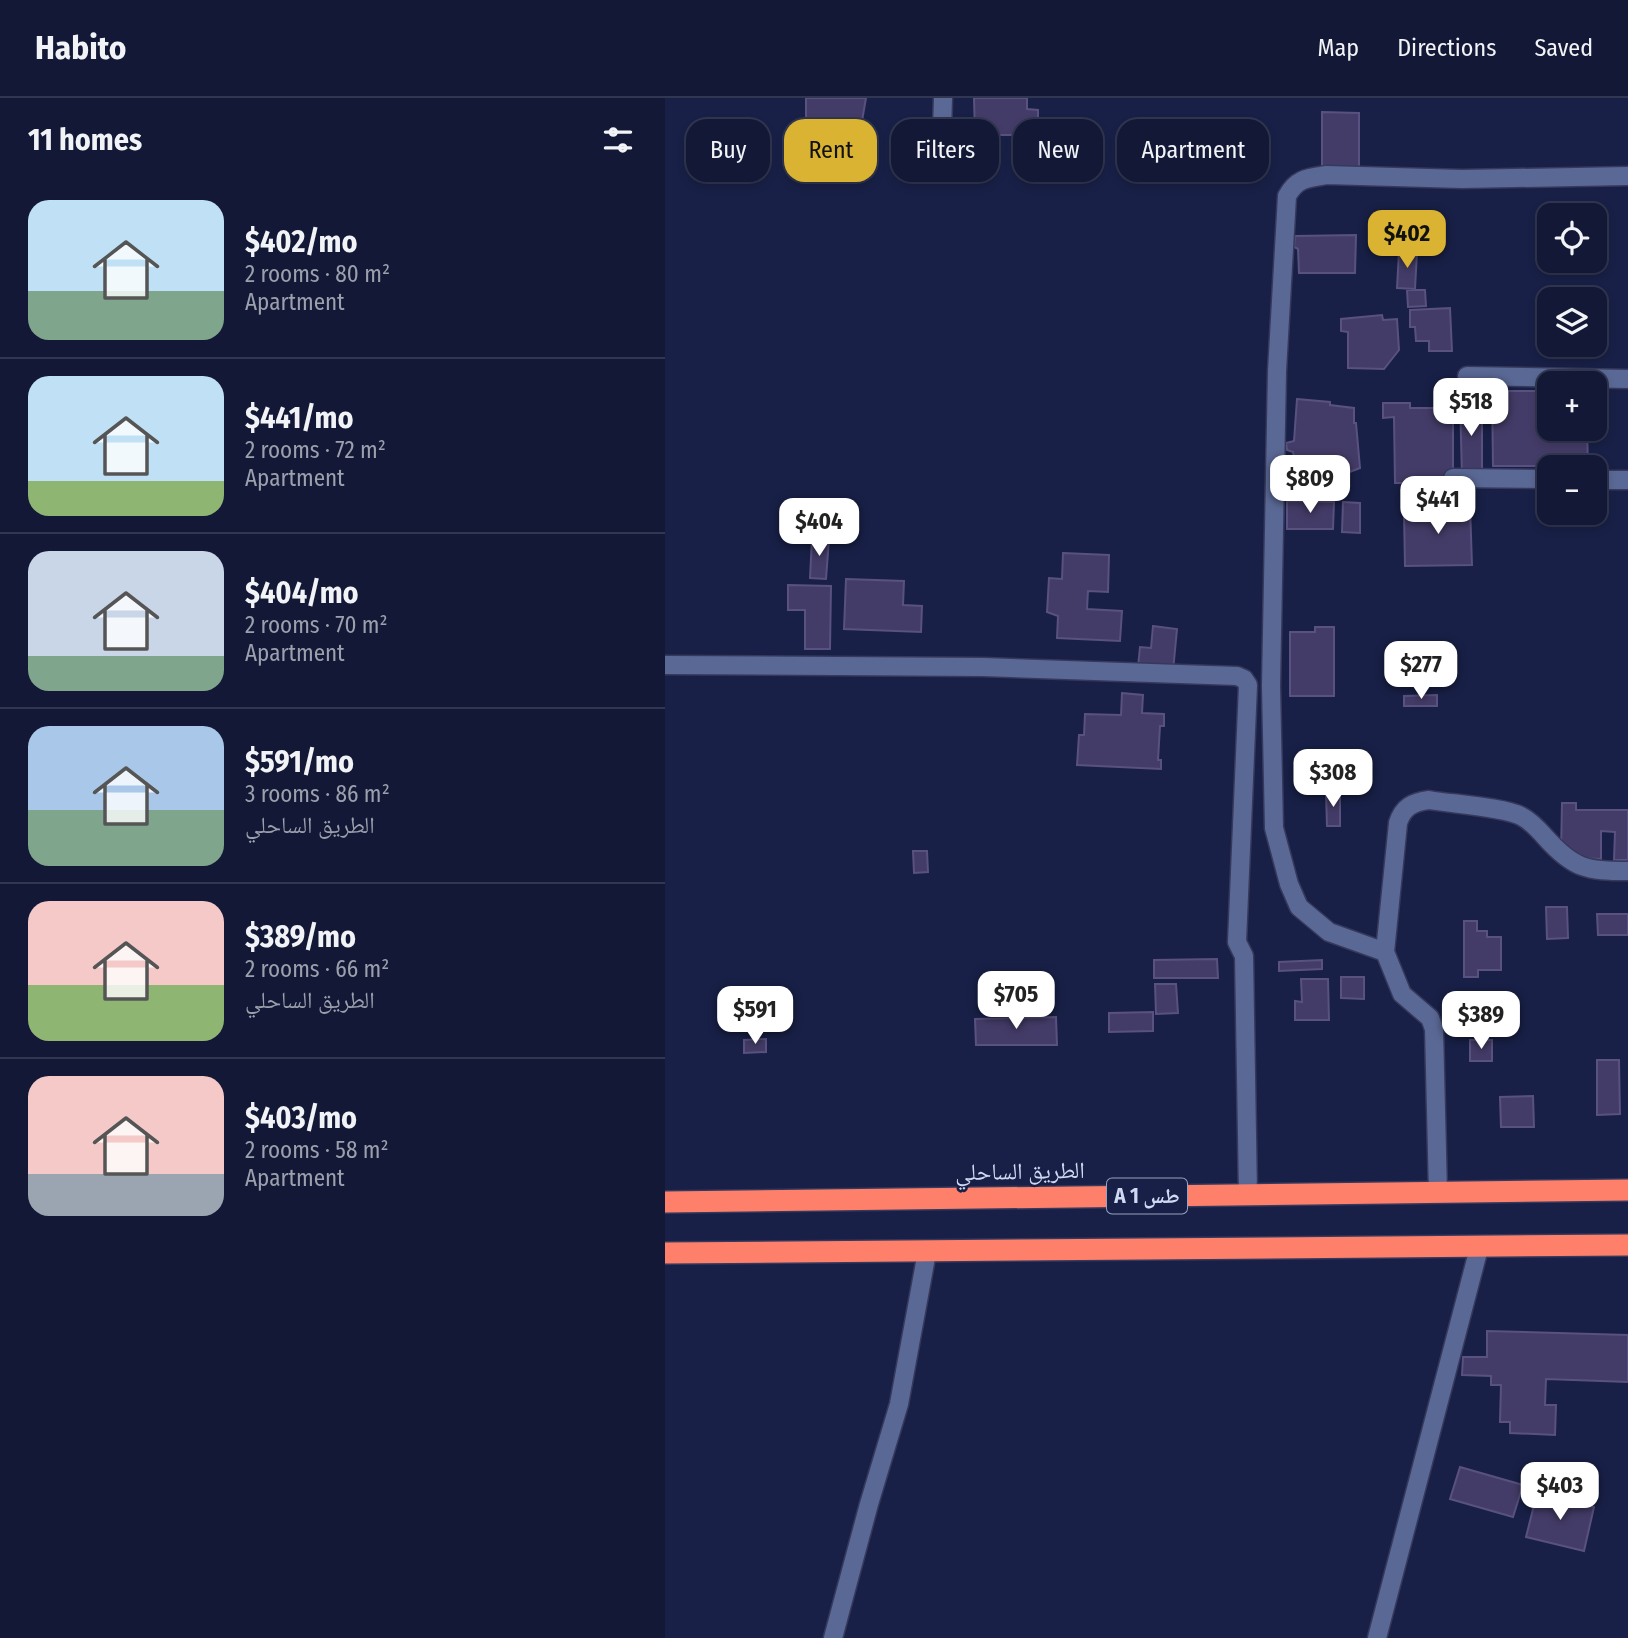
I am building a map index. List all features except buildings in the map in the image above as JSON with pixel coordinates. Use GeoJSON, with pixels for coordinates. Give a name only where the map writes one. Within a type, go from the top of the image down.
{"type":"FeatureCollection","features":[{"type":"Feature","properties":{"kind":"highway","name":"الطريق الساحلي"},"geometry":{"type":"LineString","coordinates":[[665,1202],[1628,1190]]}},
{"type":"Feature","properties":{"kind":"highway"},"geometry":{"type":"LineString","coordinates":[[665,1253],[1628,1245]]}},
{"type":"Feature","properties":{"kind":"street"},"geometry":{"type":"LineString","coordinates":[[942,119],[943,98]]}},
{"type":"Feature","properties":{"kind":"street"},"geometry":{"type":"LineString","coordinates":[[1385,952],[1329,932],[1299,907],[1289,884],[1274,828],[1271,686],[1276,384],[1287,196],[1294,184],[1328,175],[1462,178],[1628,176]]}},
{"type":"Feature","properties":{"kind":"street"},"geometry":{"type":"LineString","coordinates":[[1467,376],[1628,379]]}},
{"type":"Feature","properties":{"kind":"street"},"geometry":{"type":"LineString","coordinates":[[1453,478],[1537,479]]}},
{"type":"Feature","properties":{"kind":"street"},"geometry":{"type":"LineString","coordinates":[[1607,480],[1628,480]]}},
{"type":"Feature","properties":{"kind":"street"},"geometry":{"type":"LineString","coordinates":[[665,665],[983,667],[1237,676],[1244,679],[1248,685],[1237,942],[1244,956],[1248,1195]]}},
{"type":"Feature","properties":{"kind":"street"},"geometry":{"type":"LineString","coordinates":[[1438,1193],[1434,1029],[1430,1018],[1405,998],[1385,952],[1398,823],[1404,810],[1429,800],[1521,816],[1571,862],[1597,871],[1628,871]]}},
{"type":"Feature","properties":{"kind":"street"},"geometry":{"type":"LineString","coordinates":[[1377,1638],[1479,1248]]}},
{"type":"Feature","properties":{"kind":"street"},"geometry":{"type":"LineString","coordinates":[[833,1638],[899,1404],[927,1252]]}}]}
